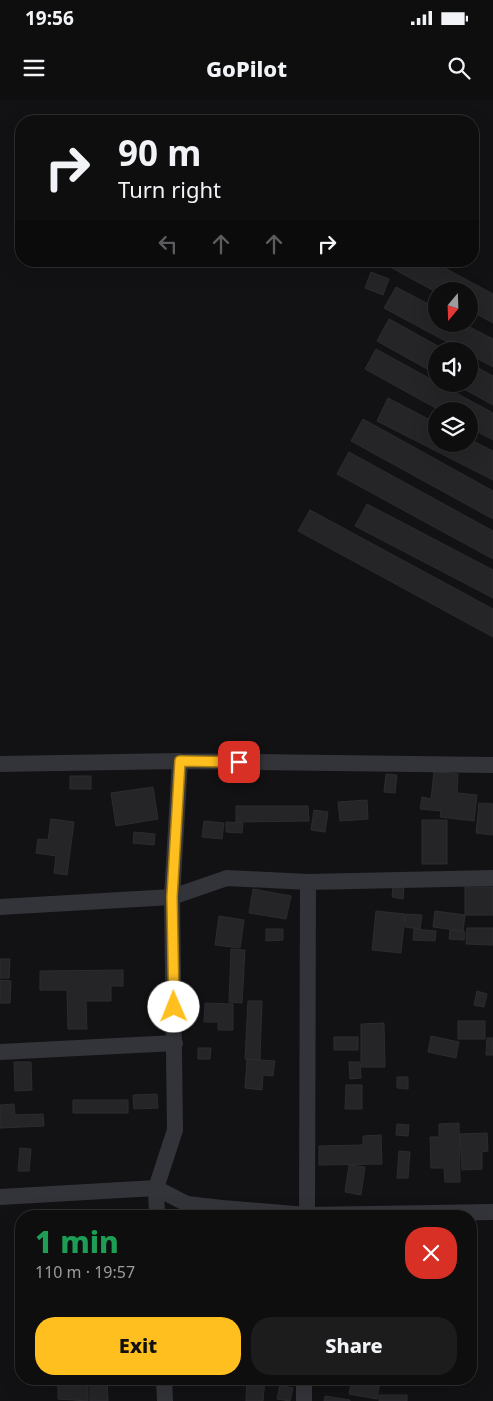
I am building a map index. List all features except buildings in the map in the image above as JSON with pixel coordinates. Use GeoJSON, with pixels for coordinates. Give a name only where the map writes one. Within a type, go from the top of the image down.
{"type":"FeatureCollection","features":[{"type":"Feature","properties":{"kind":"street"},"geometry":{"type":"LineString","coordinates":[[157,1210],[156,1188],[175,1130],[172,897],[180,761]]}},
{"type":"Feature","properties":{"kind":"street"},"geometry":{"type":"LineString","coordinates":[[0,764],[180,761],[493,765]]}},
{"type":"Feature","properties":{"kind":"street"},"geometry":{"type":"LineString","coordinates":[[0,907],[172,897],[227,878],[308,882],[493,878]]}},
{"type":"Feature","properties":{"kind":"street"},"geometry":{"type":"LineString","coordinates":[[307,1210],[308,882]]}},
{"type":"Feature","properties":{"kind":"street"},"geometry":{"type":"LineString","coordinates":[[0,1052],[175,1043]]}},
{"type":"Feature","properties":{"kind":"street"},"geometry":{"type":"LineString","coordinates":[[0,1197],[156,1188],[187,1204],[246,1210]]}},
{"type":"Feature","properties":{"kind":"street"},"geometry":{"type":"LineString","coordinates":[[477,1212],[493,1212]]}},
{"type":"Feature","properties":{"kind":"street"},"geometry":{"type":"LineString","coordinates":[[164,1385],[165,1401]]}},
{"type":"Feature","properties":{"kind":"street"},"geometry":{"type":"LineString","coordinates":[[304,1385],[304,1401]]}},
{"type":"Feature","properties":{"kind":"route"},"geometry":{"type":"LineString","coordinates":[[174,1007],[172,897],[180,761],[239,762]]}}]}
